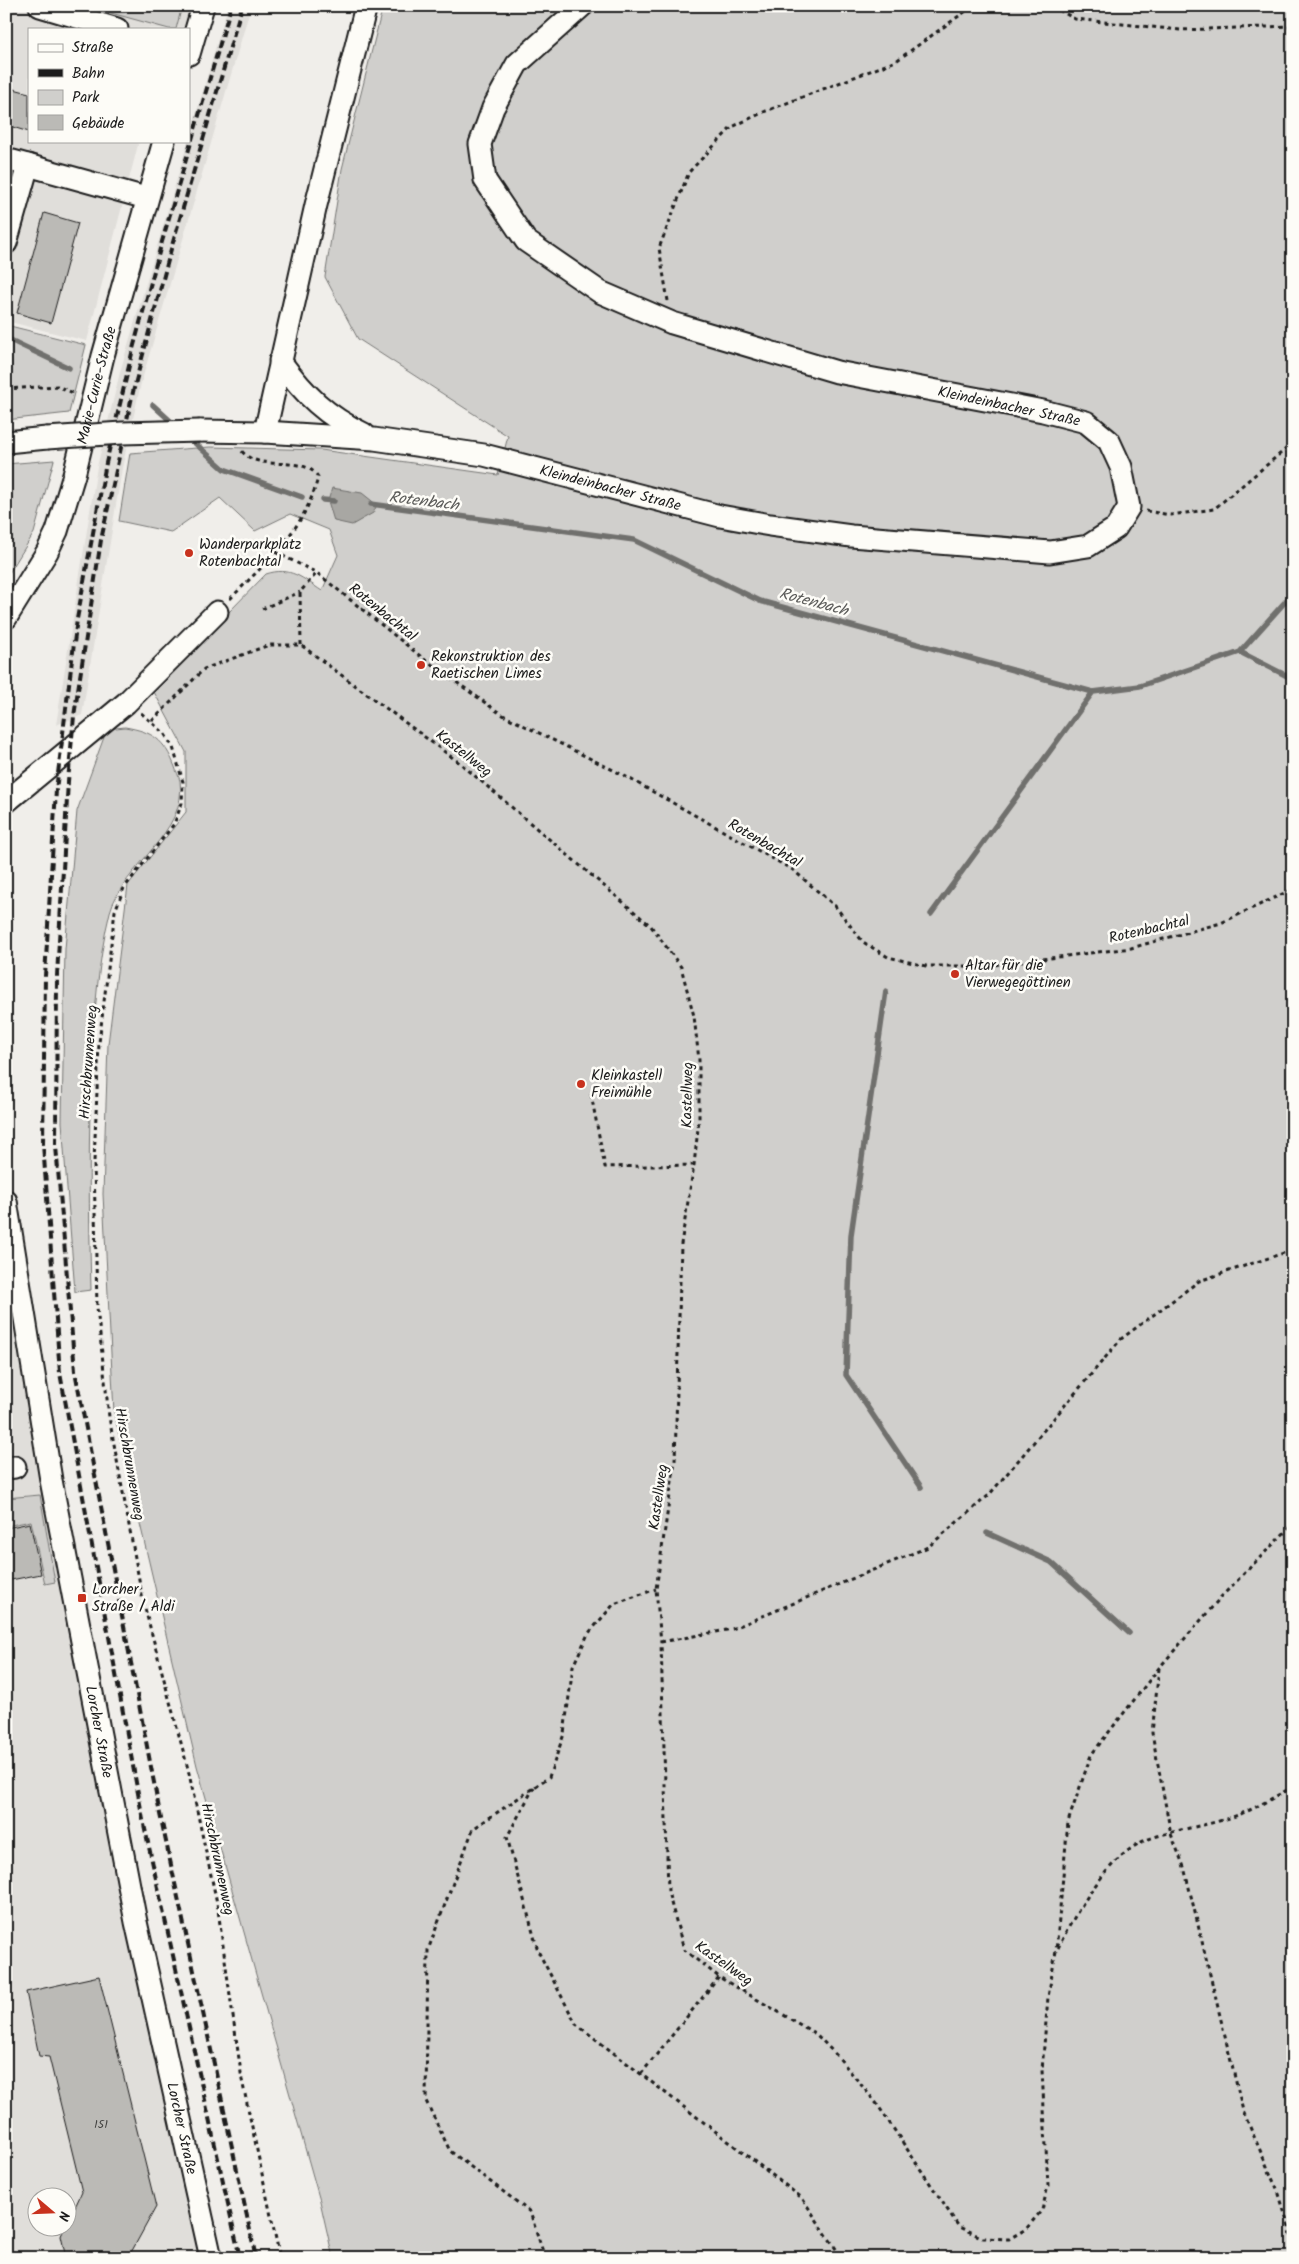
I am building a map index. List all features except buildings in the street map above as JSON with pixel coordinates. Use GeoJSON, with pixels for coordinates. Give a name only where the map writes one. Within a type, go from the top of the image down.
{"type":"FeatureCollection","features":[{"type":"Feature","properties":{"kind":"street"},"geometry":{"type":"LineString","coordinates":[[40,6],[114,28]]}},
{"type":"Feature","properties":{"kind":"street"},"geometry":{"type":"LineString","coordinates":[[190,48],[203,6]]}},
{"type":"Feature","properties":{"kind":"street"},"geometry":{"type":"LineString","coordinates":[[265,432],[316,205],[366,6]]}},
{"type":"Feature","properties":{"kind":"street","name":"Kleindeinbacher Straße"},"geometry":{"type":"LineString","coordinates":[[6,442],[122,433],[200,431],[265,432],[374,439],[484,455],[720,516],[851,536],[1050,552],[1088,546],[1116,528],[1129,507],[1121,467],[1109,441],[1086,422],[1043,411],[837,372],[672,324],[600,292],[526,241],[485,180],[480,144],[493,108],[517,64],[582,6]]}},
{"type":"Feature","properties":{"kind":"street","name":"Marie-Curie-Straße"},"geometry":{"type":"LineString","coordinates":[[6,618],[47,552],[57,530],[74,475],[146,198],[164,142]]}},
{"type":"Feature","properties":{"kind":"street"},"geometry":{"type":"LineString","coordinates":[[6,159],[146,198]]}},
{"type":"Feature","properties":{"kind":"street"},"geometry":{"type":"LineString","coordinates":[[6,243],[28,165]]}},
{"type":"Feature","properties":{"kind":"street"},"geometry":{"type":"LineString","coordinates":[[280,361],[298,386],[316,404],[339,422],[374,439]]}},
{"type":"Feature","properties":{"kind":"street"},"geometry":{"type":"LineString","coordinates":[[6,802],[126,703],[217,612]]}},
{"type":"Feature","properties":{"kind":"street","name":"Lorcher Straße"},"geometry":{"type":"LineString","coordinates":[[6,1201],[51,1480],[136,1922],[211,2258]]}},
{"type":"Feature","properties":{"kind":"path"},"geometry":{"type":"LineString","coordinates":[[672,324],[658,248],[688,172],[732,127],[766,111],[896,61],[973,6]]}},
{"type":"Feature","properties":{"kind":"path"},"geometry":{"type":"LineString","coordinates":[[1052,6],[1075,19],[1180,30],[1293,26]]}},
{"type":"Feature","properties":{"kind":"path"},"geometry":{"type":"LineString","coordinates":[[6,389],[57,386],[92,402]]}},
{"type":"Feature","properties":{"kind":"path"},"geometry":{"type":"LineString","coordinates":[[217,612],[275,552],[308,510],[318,477],[314,471],[306,467],[260,461],[247,456],[241,451],[242,432]]}},
{"type":"Feature","properties":{"kind":"path"},"geometry":{"type":"LineString","coordinates":[[1129,507],[1172,516],[1214,509],[1293,443]]}},
{"type":"Feature","properties":{"kind":"path","name":"Rotenbachtal"},"geometry":{"type":"LineString","coordinates":[[275,552],[317,573],[424,658],[501,714],[621,774],[793,870],[835,906],[863,942],[888,957],[926,966],[986,966],[1131,948],[1221,923],[1293,889]]}},
{"type":"Feature","properties":{"kind":"path"},"geometry":{"type":"LineString","coordinates":[[262,609],[300,592],[317,573]]}},
{"type":"Feature","properties":{"kind":"path"},"geometry":{"type":"LineString","coordinates":[[152,721],[204,669],[269,645],[301,645],[300,592]]}},
{"type":"Feature","properties":{"kind":"path","name":"Kastellweg"},"geometry":{"type":"LineString","coordinates":[[301,645],[461,764],[651,926],[681,967],[694,1016],[699,1060],[699,1119],[682,1244],[675,1461],[656,1589],[661,1642],[668,1892],[684,1950],[719,1977],[816,2034],[834,2052],[876,2104],[959,2227],[983,2238],[1009,2239],[1026,2229],[1042,2210],[1048,2186],[1042,2070],[1048,1997],[1056,1951]]}},
{"type":"Feature","properties":{"kind":"path","name":"Hirschbrunnenweg"},"geometry":{"type":"LineString","coordinates":[[126,703],[152,721],[173,747],[184,782],[182,804],[174,824],[124,888],[115,911],[99,1042],[94,1162],[97,1308],[109,1416],[143,1601],[188,1769],[217,1903],[242,2080],[280,2258]]}},
{"type":"Feature","properties":{"kind":"path"},"geometry":{"type":"LineString","coordinates":[[591,1094],[605,1167],[694,1165]]}},
{"type":"Feature","properties":{"kind":"path"},"geometry":{"type":"LineString","coordinates":[[661,1642],[732,1629],[928,1547],[989,1495],[1121,1339],[1199,1281],[1293,1250]]}},
{"type":"Feature","properties":{"kind":"path"},"geometry":{"type":"LineString","coordinates":[[1056,1951],[1068,1822],[1090,1755],[1159,1668],[1242,1574],[1293,1524]]}},
{"type":"Feature","properties":{"kind":"path"},"geometry":{"type":"LineString","coordinates":[[545,2258],[530,2212],[450,2151],[426,2101],[428,1950],[473,1829],[549,1777],[564,1734],[573,1666],[588,1634],[614,1604],[656,1589]]}},
{"type":"Feature","properties":{"kind":"path"},"geometry":{"type":"LineString","coordinates":[[1159,1668],[1152,1733],[1171,1834],[1184,1867],[1243,2112],[1279,2194],[1293,2242]]}},
{"type":"Feature","properties":{"kind":"path"},"geometry":{"type":"LineString","coordinates":[[535,1787],[507,1837],[538,1951],[576,2024],[802,2198],[842,2258]]}},
{"type":"Feature","properties":{"kind":"path"},"geometry":{"type":"LineString","coordinates":[[1056,1951],[1071,1921],[1089,1893],[1125,1853],[1146,1841],[1239,1815],[1293,1787]]}},
{"type":"Feature","properties":{"kind":"path"},"geometry":{"type":"LineString","coordinates":[[641,2074],[719,1977]]}},
{"type":"Feature","properties":{"kind":"shaded area"},"geometry":{"type":"Polygon","coordinates":[[[6,6],[212,6],[190,28],[28,28],[28,142],[139,142],[87,341],[6,321],[6,6]]]}},
{"type":"Feature","properties":{"kind":"shaded area"},"geometry":{"type":"Polygon","coordinates":[[[228,6],[251,6],[141,383],[122,468],[82,715],[56,725],[97,467],[120,372],[188,142],[190,142],[190,135],[228,6]]]}},
{"type":"Feature","properties":{"kind":"shaded area"},"geometry":{"type":"Polygon","coordinates":[[[332,488],[362,493],[377,505],[373,513],[352,525],[334,521],[328,501],[332,488]]]}},
{"type":"Feature","properties":{"kind":"shaded area"},"geometry":{"type":"Polygon","coordinates":[[[6,1290],[88,1736],[203,2258],[6,2258],[6,1290]]]}},
{"type":"Feature","properties":{"kind":"green space"},"geometry":{"type":"Polygon","coordinates":[[[86,6],[182,6],[176,28],[165,28],[86,6]]]}},
{"type":"Feature","properties":{"kind":"green space"},"geometry":{"type":"Polygon","coordinates":[[[383,6],[1293,6],[1293,2258],[333,2258],[320,2201],[197,1766],[114,1413],[103,1194],[108,1044],[128,885],[186,812],[186,752],[153,690],[266,574],[282,571],[289,572],[322,591],[338,555],[329,530],[290,514],[255,531],[220,498],[171,532],[119,521],[130,453],[210,447],[321,450],[498,475],[508,436],[358,339],[325,277],[342,169],[383,6]]]}},
{"type":"Feature","properties":{"kind":"green space"},"geometry":{"type":"Polygon","coordinates":[[[6,325],[86,345],[69,413],[6,420],[6,325]]]}},
{"type":"Feature","properties":{"kind":"green space"},"geometry":{"type":"Polygon","coordinates":[[[54,460],[34,533],[6,578],[6,464],[54,460]]]}},
{"type":"Feature","properties":{"kind":"green space"},"geometry":{"type":"Polygon","coordinates":[[[125,727],[150,734],[162,743],[171,757],[180,779],[180,799],[174,817],[165,833],[127,880],[117,896],[110,912],[106,930],[100,966],[92,1058],[89,1174],[91,1290],[75,1292],[62,1122],[65,949],[77,811],[107,729],[125,727]]]}},
{"type":"Feature","properties":{"kind":"green space"},"geometry":{"type":"Polygon","coordinates":[[[40,1495],[55,1582],[45,1584],[31,1521],[6,1526],[6,1498],[40,1495]]]}},
{"type":"Feature","properties":{"kind":"waterway","name":"Rotenbach"},"geometry":{"type":"LineString","coordinates":[[6,338],[69,368]]}},
{"type":"Feature","properties":{"kind":"waterway","name":"Rotenbach"},"geometry":{"type":"LineString","coordinates":[[153,405],[176,426]]}},
{"type":"Feature","properties":{"kind":"waterway","name":"Rotenbach"},"geometry":{"type":"LineString","coordinates":[[188,437],[224,469],[302,497]]}},
{"type":"Feature","properties":{"kind":"waterway","name":"Rotenbach"},"geometry":{"type":"LineString","coordinates":[[323,500],[334,501]]}},
{"type":"Feature","properties":{"kind":"waterway","name":"Rotenbach"},"geometry":{"type":"LineString","coordinates":[[371,504],[634,540],[760,601],[1093,692],[1140,686],[1240,652],[1293,679]]}},
{"type":"Feature","properties":{"kind":"waterway"},"geometry":{"type":"LineString","coordinates":[[1240,652],[1293,593]]}},
{"type":"Feature","properties":{"kind":"waterway"},"geometry":{"type":"LineString","coordinates":[[931,914],[1093,692]]}},
{"type":"Feature","properties":{"kind":"waterway"},"geometry":{"type":"LineString","coordinates":[[886,991],[851,1235],[846,1375],[921,1487]]}},
{"type":"Feature","properties":{"kind":"waterway"},"geometry":{"type":"LineString","coordinates":[[987,1533],[1051,1562],[1129,1633]]}},
{"type":"Feature","properties":{"kind":"railway"},"geometry":{"type":"LineString","coordinates":[[231,6],[161,245],[133,349],[106,463],[77,619],[56,790],[45,976],[43,1144],[60,1373],[143,1820],[240,2258]]}},
{"type":"Feature","properties":{"kind":"railway"},"geometry":{"type":"LineString","coordinates":[[242,6],[171,249],[133,392],[101,540],[74,716],[68,781],[57,976],[56,1146],[75,1371],[160,1814],[256,2258]]}},
{"type":"Feature","properties":{"kind":"place","name":"Wanderparkplatz Rotenbachtal"},"geometry":{"type":"Point","coordinates":[189,553]}},
{"type":"Feature","properties":{"kind":"place","name":"Rekonstruktion des Raetischen Limes"},"geometry":{"type":"Point","coordinates":[421,665]}},
{"type":"Feature","properties":{"kind":"place","name":"Altar für die Vierwegegöttinen"},"geometry":{"type":"Point","coordinates":[955,974]}},
{"type":"Feature","properties":{"kind":"place","name":"Kleinkastell Freimühle"},"geometry":{"type":"Point","coordinates":[581,1084]}},
{"type":"Feature","properties":{"kind":"place","name":"Lorcher Straße / Aldi"},"geometry":{"type":"Point","coordinates":[82,1598]}}]}
